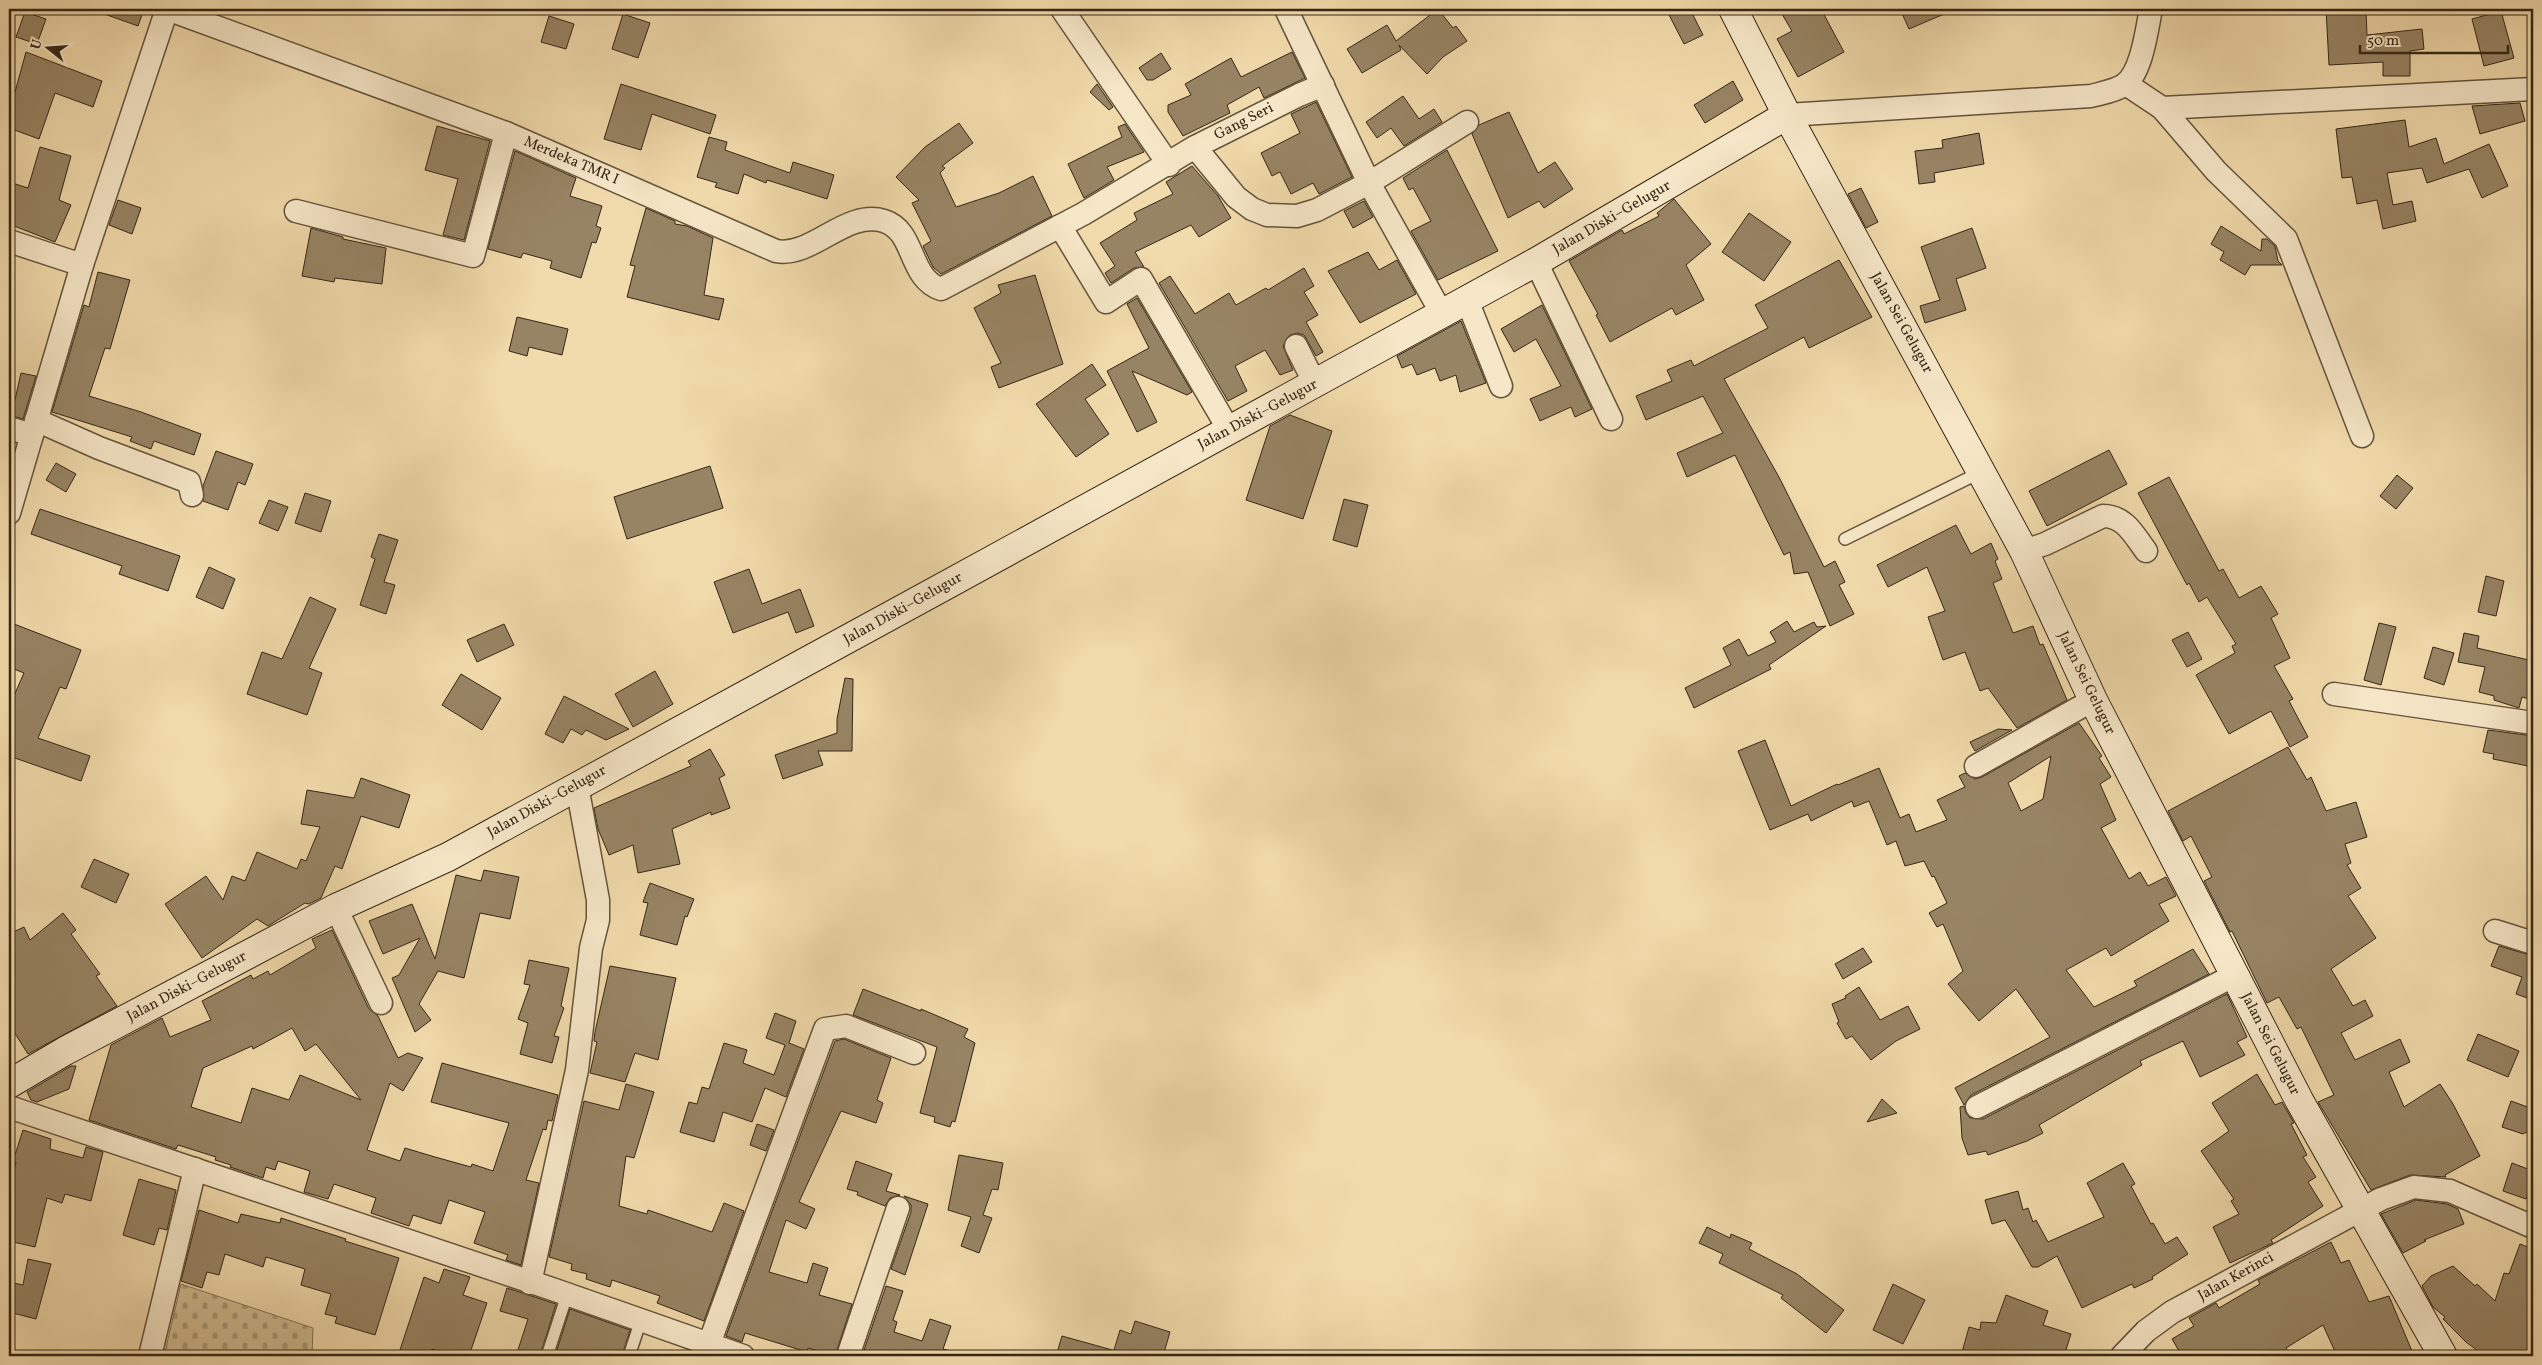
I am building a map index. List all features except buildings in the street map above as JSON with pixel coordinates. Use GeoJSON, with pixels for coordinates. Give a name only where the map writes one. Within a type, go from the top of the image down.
{"type":"FeatureCollection","features":[{"type":"Feature","properties":{"kind":"main road","name":"Jalan Sei Gelugur"},"geometry":{"type":"LineString","coordinates":[[1733,9],[1787,115],[2024,551],[2093,700],[2299,1100],[2443,1356]]}},
{"type":"Feature","properties":{"kind":"main road","name":"Jalan Diski–Gelugur"},"geometry":{"type":"LineString","coordinates":[[9,1084],[65,1051],[336,908],[448,857],[1536,262],[1787,115]]}},
{"type":"Feature","properties":{"kind":"street","name":"Merdeka TMR I"},"geometry":{"type":"LineString","coordinates":[[167,9],[506,133],[712,221],[776,251],[796,250],[852,223],[868,219],[884,221],[901,233],[923,278],[929,285],[941,289]]}},
{"type":"Feature","properties":{"kind":"street"},"geometry":{"type":"LineString","coordinates":[[9,513],[82,265],[167,9]]}},
{"type":"Feature","properties":{"kind":"street"},"geometry":{"type":"LineString","coordinates":[[1062,9],[1169,165]]}},
{"type":"Feature","properties":{"kind":"street"},"geometry":{"type":"LineString","coordinates":[[1286,9],[1369,183],[1442,314]]}},
{"type":"Feature","properties":{"kind":"street"},"geometry":{"type":"LineString","coordinates":[[1787,115],[2091,96],[2126,84],[2140,59],[2151,9]]}},
{"type":"Feature","properties":{"kind":"street"},"geometry":{"type":"LineString","coordinates":[[2126,84],[2162,108],[2216,172],[2286,239],[2362,436]]}},
{"type":"Feature","properties":{"kind":"street","name":"Gang Seri"},"geometry":{"type":"LineString","coordinates":[[941,289],[1060,226],[1169,165],[1195,147],[1299,94],[1323,85]]}},
{"type":"Feature","properties":{"kind":"street"},"geometry":{"type":"LineString","coordinates":[[2162,108],[2533,89]]}},
{"type":"Feature","properties":{"kind":"street"},"geometry":{"type":"LineString","coordinates":[[1195,147],[1236,197],[1252,210],[1267,215],[1297,216],[1317,210],[1369,183],[1467,122]]}},
{"type":"Feature","properties":{"kind":"street"},"geometry":{"type":"LineString","coordinates":[[296,211],[473,256],[506,133]]}},
{"type":"Feature","properties":{"kind":"street"},"geometry":{"type":"LineString","coordinates":[[1060,226],[1106,302],[1141,279],[1229,430]]}},
{"type":"Feature","properties":{"kind":"street"},"geometry":{"type":"LineString","coordinates":[[9,241],[82,265]]}},
{"type":"Feature","properties":{"kind":"street"},"geometry":{"type":"LineString","coordinates":[[1536,262],[1611,419]]}},
{"type":"Feature","properties":{"kind":"street"},"geometry":{"type":"LineString","coordinates":[[1467,300],[1501,386]]}},
{"type":"Feature","properties":{"kind":"street"},"geometry":{"type":"LineString","coordinates":[[1296,346],[1315,384]]}},
{"type":"Feature","properties":{"kind":"street"},"geometry":{"type":"LineString","coordinates":[[9,428],[34,427],[176,475],[190,482],[192,495]]}},
{"type":"Feature","properties":{"kind":"street"},"geometry":{"type":"LineString","coordinates":[[2024,551],[2045,544],[2103,516],[2111,516],[2127,524],[2146,551]]}},
{"type":"Feature","properties":{"kind":"street"},"geometry":{"type":"LineString","coordinates":[[2334,694],[2533,723]]}},
{"type":"Feature","properties":{"kind":"street"},"geometry":{"type":"LineString","coordinates":[[1976,766],[2093,700]]}},
{"type":"Feature","properties":{"kind":"street"},"geometry":{"type":"LineString","coordinates":[[530,1283],[578,1070],[591,948],[598,920],[598,900],[577,786]]}},
{"type":"Feature","properties":{"kind":"street"},"geometry":{"type":"LineString","coordinates":[[336,908],[381,1003]]}},
{"type":"Feature","properties":{"kind":"street"},"geometry":{"type":"LineString","coordinates":[[2495,931],[2533,943]]}},
{"type":"Feature","properties":{"kind":"street"},"geometry":{"type":"LineString","coordinates":[[1977,1107],[2235,975]]}},
{"type":"Feature","properties":{"kind":"street"},"geometry":{"type":"LineString","coordinates":[[709,1344],[825,1030],[846,1026],[914,1053]]}},
{"type":"Feature","properties":{"kind":"street"},"geometry":{"type":"LineString","coordinates":[[9,1106],[743,1356]]}},
{"type":"Feature","properties":{"kind":"street"},"geometry":{"type":"LineString","coordinates":[[150,1356],[195,1169]]}},
{"type":"Feature","properties":{"kind":"street","name":"Jalan Kerinci"},"geometry":{"type":"LineString","coordinates":[[2122,1356],[2146,1330],[2172,1312],[2381,1198],[2414,1187],[2450,1190],[2532,1221]]}},
{"type":"Feature","properties":{"kind":"street"},"geometry":{"type":"LineString","coordinates":[[848,1356],[898,1208]]}},
{"type":"Feature","properties":{"kind":"lane"},"geometry":{"type":"LineString","coordinates":[[1845,539],[1981,472]]}},
{"type":"Feature","properties":{"kind":"lane"},"geometry":{"type":"LineString","coordinates":[[547,1356],[567,1295]]}},
{"type":"Feature","properties":{"kind":"lane"},"geometry":{"type":"LineString","coordinates":[[629,1356],[641,1320]]}},
{"type":"Feature","properties":{"kind":"green space"},"geometry":{"type":"Polygon","coordinates":[[[181,1284],[313,1328],[312,1356],[164,1356],[181,1284]]]}}]}
